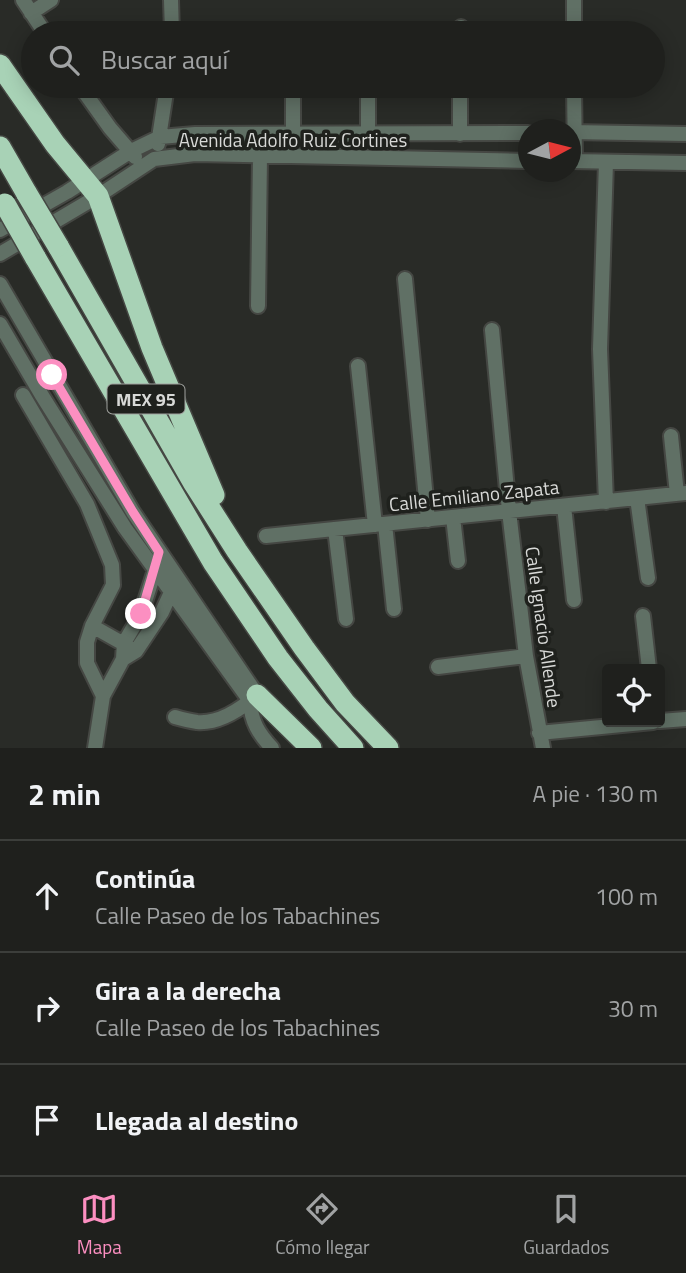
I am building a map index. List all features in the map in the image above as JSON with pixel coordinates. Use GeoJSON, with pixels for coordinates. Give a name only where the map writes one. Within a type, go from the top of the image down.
{"type":"FeatureCollection","features":[{"type":"Feature","properties":{"kind":"highway"},"geometry":{"type":"LineString","coordinates":[[0,65],[21,95]]}},
{"type":"Feature","properties":{"kind":"highway"},"geometry":{"type":"LineString","coordinates":[[23,98],[55,144],[92,188],[152,348],[237,551]]}},
{"type":"Feature","properties":{"kind":"highway","name":"MEX 95"},"geometry":{"type":"LineString","coordinates":[[0,147],[194,482],[237,551],[345,703],[388,748]]}},
{"type":"Feature","properties":{"kind":"highway","name":"MEX 95"},"geometry":{"type":"LineString","coordinates":[[3,200],[213,562],[278,658],[352,748]]}},
{"type":"Feature","properties":{"kind":"highway"},"geometry":{"type":"LineString","coordinates":[[254,698],[311,748]]}},
{"type":"Feature","properties":{"kind":"street"},"geometry":{"type":"LineString","coordinates":[[37,21],[27,6],[51,0]]}},
{"type":"Feature","properties":{"kind":"street"},"geometry":{"type":"LineString","coordinates":[[172,0],[172,21]]}},
{"type":"Feature","properties":{"kind":"street"},"geometry":{"type":"LineString","coordinates":[[574,0],[574,21]]}},
{"type":"Feature","properties":{"kind":"street"},"geometry":{"type":"LineString","coordinates":[[89,98],[131,151],[148,163],[160,137],[165,98]]}},
{"type":"Feature","properties":{"kind":"street"},"geometry":{"type":"LineString","coordinates":[[293,98],[293,134]]}},
{"type":"Feature","properties":{"kind":"street"},"geometry":{"type":"LineString","coordinates":[[368,98],[368,133]]}},
{"type":"Feature","properties":{"kind":"street"},"geometry":{"type":"LineString","coordinates":[[460,98],[460,134]]}},
{"type":"Feature","properties":{"kind":"street"},"geometry":{"type":"LineString","coordinates":[[573,119],[574,98]]}},
{"type":"Feature","properties":{"kind":"street"},"geometry":{"type":"LineString","coordinates":[[581,132],[686,134]]}},
{"type":"Feature","properties":{"kind":"street","name":"Avenida Adolfo Ruiz Cortines"},"geometry":{"type":"LineString","coordinates":[[0,254],[92,188],[131,151],[160,137],[195,134],[518,133]]}},
{"type":"Feature","properties":{"kind":"street"},"geometry":{"type":"LineString","coordinates":[[195,134],[195,154]]}},
{"type":"Feature","properties":{"kind":"street"},"geometry":{"type":"LineString","coordinates":[[502,134],[502,160]]}},
{"type":"Feature","properties":{"kind":"street","name":"Avenida Adolfo Ruiz Cortines"},"geometry":{"type":"LineString","coordinates":[[0,230],[148,163],[195,154],[518,161]]}},
{"type":"Feature","properties":{"kind":"street"},"geometry":{"type":"LineString","coordinates":[[258,306],[260,156]]}},
{"type":"Feature","properties":{"kind":"street"},"geometry":{"type":"LineString","coordinates":[[581,161],[686,163]]}},
{"type":"Feature","properties":{"kind":"street"},"geometry":{"type":"LineString","coordinates":[[606,162],[600,349],[606,502]]}},
{"type":"Feature","properties":{"kind":"street"},"geometry":{"type":"LineString","coordinates":[[405,279],[428,520]]}},
{"type":"Feature","properties":{"kind":"street"},"geometry":{"type":"LineString","coordinates":[[0,284],[127,500],[254,698],[251,714],[254,724],[272,748]]}},
{"type":"Feature","properties":{"kind":"street"},"geometry":{"type":"LineString","coordinates":[[0,324],[104,495],[155,571],[254,698]]}},
{"type":"Feature","properties":{"kind":"street","name":"Calle Ignacio Allende"},"geometry":{"type":"LineString","coordinates":[[492,330],[526,656],[543,748]]}},
{"type":"Feature","properties":{"kind":"street"},"geometry":{"type":"LineString","coordinates":[[358,366],[394,609]]}},
{"type":"Feature","properties":{"kind":"street"},"geometry":{"type":"LineString","coordinates":[[23,396],[87,504],[112,565],[113,585],[86,642],[86,663],[103,696]]}},
{"type":"Feature","properties":{"kind":"street"},"geometry":{"type":"LineString","coordinates":[[671,436],[682,494]]}},
{"type":"Feature","properties":{"kind":"street","name":"Calle Emiliano Zapata"},"geometry":{"type":"LineString","coordinates":[[266,536],[682,494]]}},
{"type":"Feature","properties":{"kind":"street"},"geometry":{"type":"LineString","coordinates":[[637,498],[648,578]]}},
{"type":"Feature","properties":{"kind":"street"},"geometry":{"type":"LineString","coordinates":[[564,506],[574,600]]}},
{"type":"Feature","properties":{"kind":"street"},"geometry":{"type":"LineString","coordinates":[[453,517],[458,561]]}},
{"type":"Feature","properties":{"kind":"street"},"geometry":{"type":"LineString","coordinates":[[335,529],[346,619]]}},
{"type":"Feature","properties":{"kind":"street"},"geometry":{"type":"LineString","coordinates":[[130,647],[159,552]]}},
{"type":"Feature","properties":{"kind":"street"},"geometry":{"type":"LineString","coordinates":[[95,748],[103,696],[130,647],[162,612],[176,577]]}},
{"type":"Feature","properties":{"kind":"street"},"geometry":{"type":"LineString","coordinates":[[643,616],[648,664]]}},
{"type":"Feature","properties":{"kind":"street"},"geometry":{"type":"LineString","coordinates":[[92,626],[130,647]]}},
{"type":"Feature","properties":{"kind":"street"},"geometry":{"type":"LineString","coordinates":[[438,667],[526,656]]}},
{"type":"Feature","properties":{"kind":"street"},"geometry":{"type":"LineString","coordinates":[[175,717],[199,722],[219,720],[254,698]]}},
{"type":"Feature","properties":{"kind":"street"},"geometry":{"type":"LineString","coordinates":[[665,721],[686,719]]}},
{"type":"Feature","properties":{"kind":"street"},"geometry":{"type":"LineString","coordinates":[[539,733],[602,727]]}},
{"type":"Feature","properties":{"kind":"route"},"geometry":{"type":"LineString","coordinates":[[52,375],[159,552],[141,614]]}}]}
